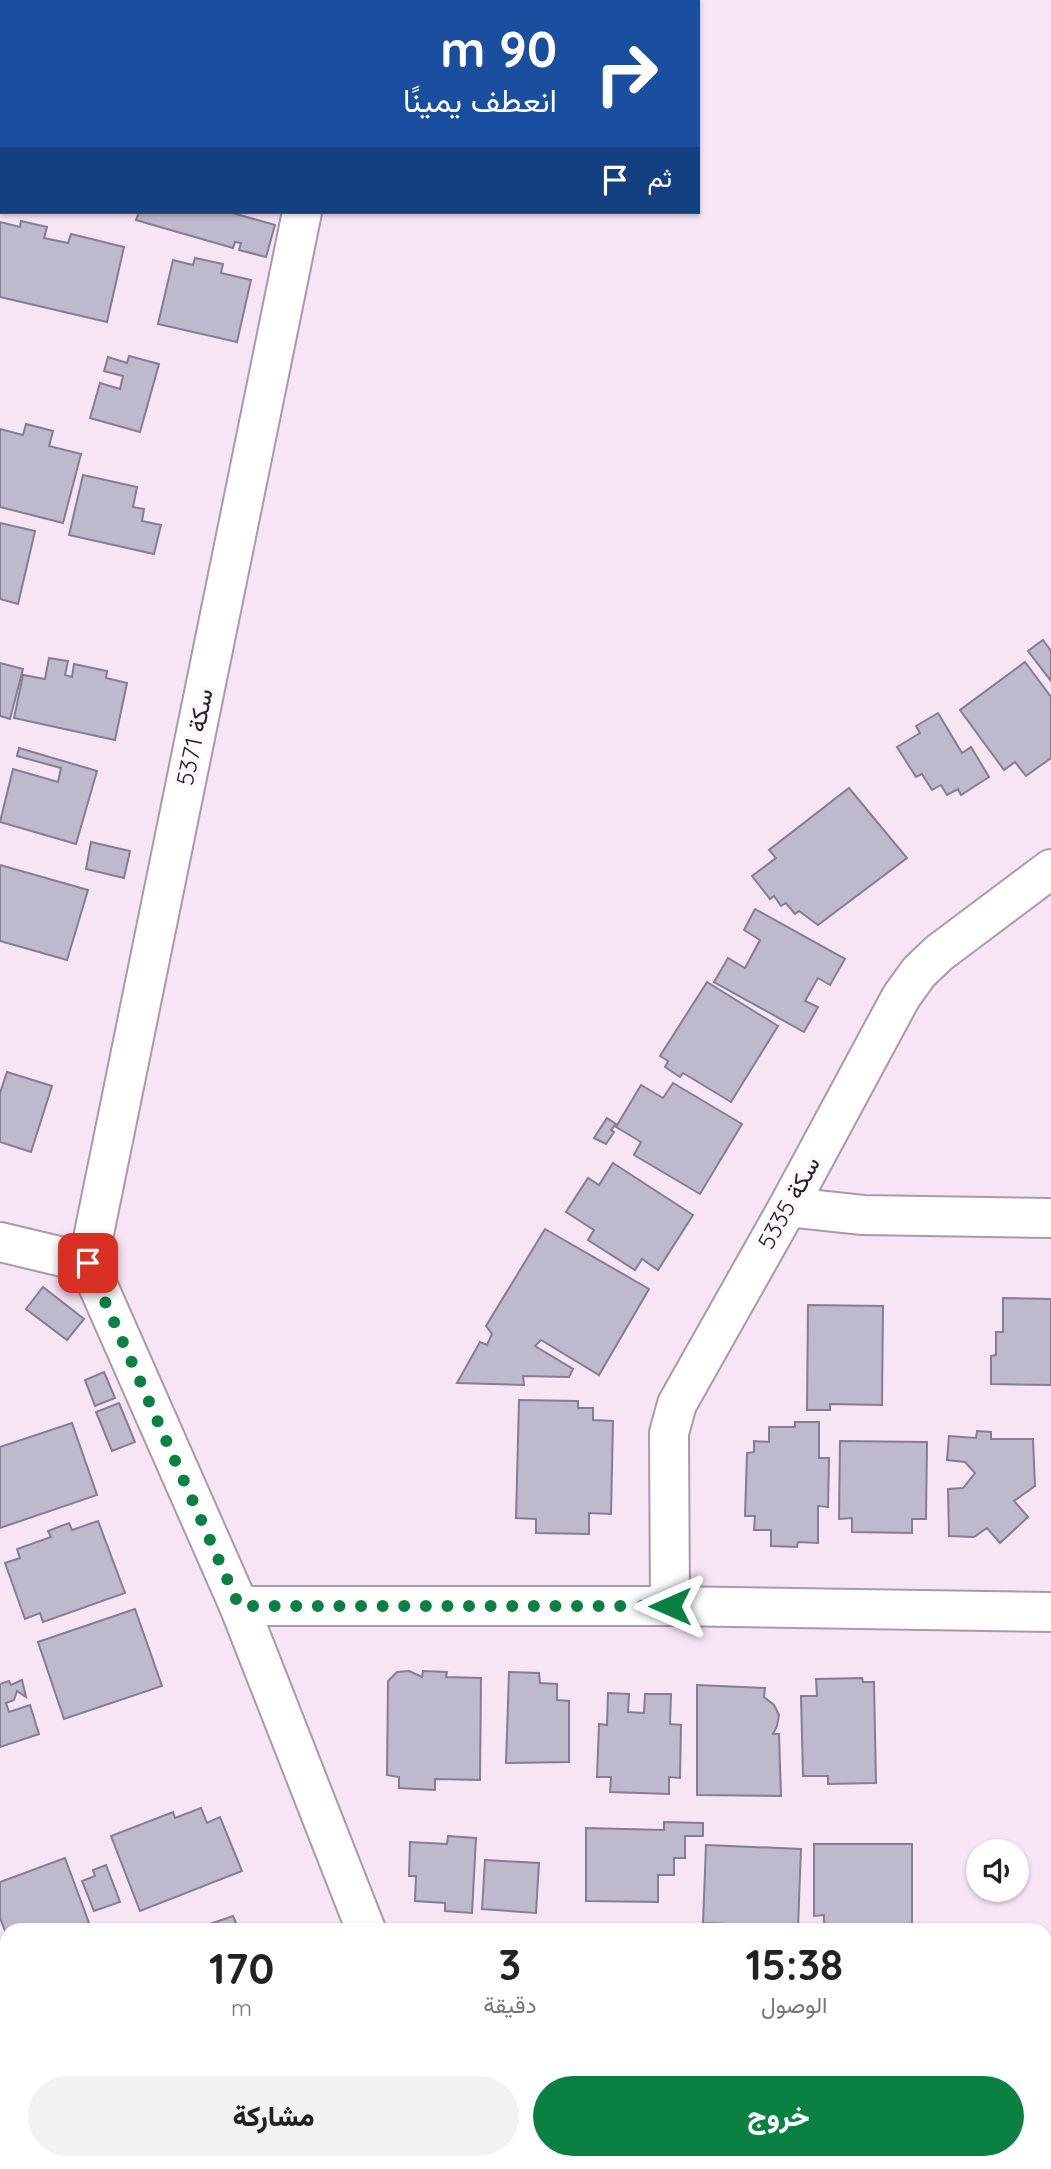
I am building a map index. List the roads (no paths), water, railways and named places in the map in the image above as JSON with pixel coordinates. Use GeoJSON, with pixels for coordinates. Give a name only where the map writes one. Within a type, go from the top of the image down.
{"type":"FeatureCollection","features":[{"type":"Feature","properties":{"kind":"street","name":"سكة 5371"},"geometry":{"type":"LineString","coordinates":[[88,1263],[302,214]]}},
{"type":"Feature","properties":{"kind":"street","name":"سكة 5335"},"geometry":{"type":"LineString","coordinates":[[670,1606],[669,1433],[677,1404],[788,1207],[901,997],[919,972],[939,953],[1051,869]]}},
{"type":"Feature","properties":{"kind":"street"},"geometry":{"type":"LineString","coordinates":[[788,1207],[863,1214],[1051,1218]]}},
{"type":"Feature","properties":{"kind":"street"},"geometry":{"type":"LineString","coordinates":[[0,1242],[88,1263],[239,1606],[363,1923]]}},
{"type":"Feature","properties":{"kind":"street"},"geometry":{"type":"LineString","coordinates":[[239,1606],[670,1606],[1051,1612]]}}]}
